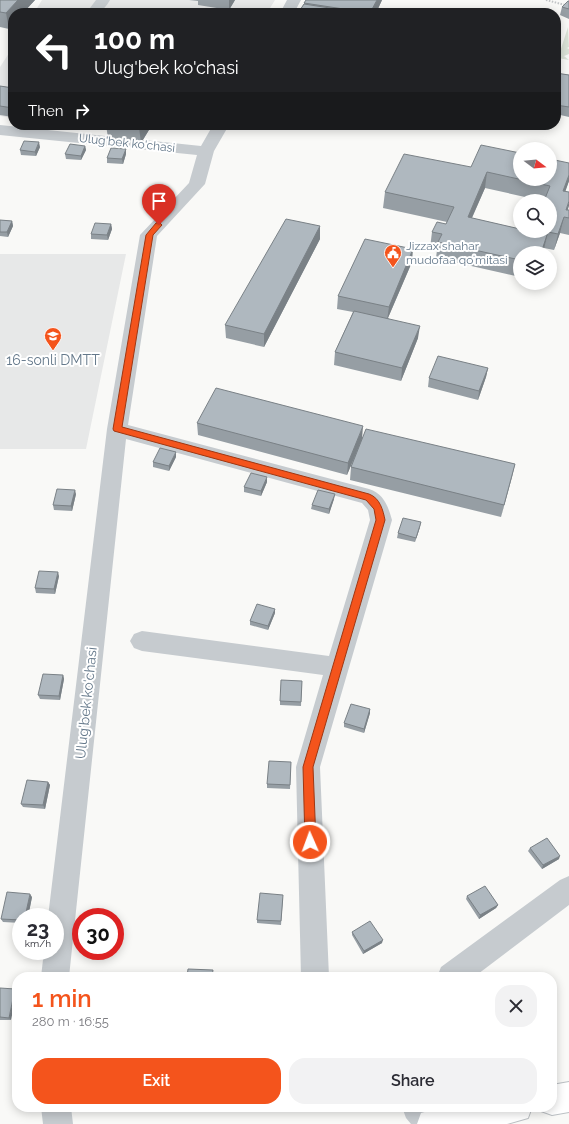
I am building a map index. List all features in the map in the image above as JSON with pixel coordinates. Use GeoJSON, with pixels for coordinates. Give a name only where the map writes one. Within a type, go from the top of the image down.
{"type":"FeatureCollection","features":[{"type":"Feature","properties":{"kind":"main road"},"geometry":{"type":"LineString","coordinates":[[557,1099],[569,1097]]}},
{"type":"Feature","properties":{"kind":"main road"},"geometry":{"type":"LineString","coordinates":[[437,1123],[492,1112]]}},
{"type":"Feature","properties":{"kind":"street","name":"Ulug'bek ko'chasi"},"geometry":{"type":"LineString","coordinates":[[0,130],[206,150]]}},
{"type":"Feature","properties":{"kind":"street","name":"Ulug'bek ko'chasi"},"geometry":{"type":"LineString","coordinates":[[56,972],[117,429],[149,235],[197,184],[206,150],[218,130]]}},
{"type":"Feature","properties":{"kind":"street"},"geometry":{"type":"LineString","coordinates":[[117,429],[369,498],[378,507],[380,520],[308,767],[315,972]]}},
{"type":"Feature","properties":{"kind":"street"},"geometry":{"type":"LineString","coordinates":[[142,641],[338,667]]}},
{"type":"Feature","properties":{"kind":"street"},"geometry":{"type":"LineString","coordinates":[[458,972],[569,889]]}},
{"type":"Feature","properties":{"kind":"street"},"geometry":{"type":"LineString","coordinates":[[57,1112],[58,1124]]}},
{"type":"Feature","properties":{"kind":"street"},"geometry":{"type":"LineString","coordinates":[[420,1112],[437,1123]]}},
{"type":"Feature","properties":{"kind":"path"},"geometry":{"type":"LineString","coordinates":[[546,0],[569,6]]}},
{"type":"Feature","properties":{"kind":"shaded area"},"geometry":{"type":"Polygon","coordinates":[[[42,0],[275,0],[270,8],[37,8],[42,0]]]}},
{"type":"Feature","properties":{"kind":"shaded area"},"geometry":{"type":"Polygon","coordinates":[[[568,27],[569,47],[567,48],[569,49],[569,54],[564,56],[569,60],[561,59],[561,49],[568,27]]]}},
{"type":"Feature","properties":{"kind":"shaded area"},"geometry":{"type":"Polygon","coordinates":[[[8,55],[8,117],[0,116],[0,67],[8,55]]]}},
{"type":"Feature","properties":{"kind":"shaded area","name":"16-sonli DMTT"},"geometry":{"type":"Polygon","coordinates":[[[0,254],[126,254],[86,449],[0,449],[0,254]]]}},
{"type":"Feature","properties":{"kind":"building"},"geometry":{"type":"Polygon","coordinates":[[[0,0],[18,0],[11,8],[8,8],[6,13],[0,12],[0,0]]]}},
{"type":"Feature","properties":{"kind":"building"},"geometry":{"type":"Polygon","coordinates":[[[306,0],[377,0],[373,8],[337,8],[304,3],[306,0]]]}},
{"type":"Feature","properties":{"kind":"building"},"geometry":{"type":"Polygon","coordinates":[[[568,1],[569,9],[562,7],[568,1]]]}},
{"type":"Feature","properties":{"kind":"building"},"geometry":{"type":"Polygon","coordinates":[[[304,4],[330,8],[301,8],[304,4]]]}},
{"type":"Feature","properties":{"kind":"building"},"geometry":{"type":"Polygon","coordinates":[[[561,74],[569,75],[569,107],[561,106],[561,74]]]}},
{"type":"Feature","properties":{"kind":"building"},"geometry":{"type":"Polygon","coordinates":[[[0,86],[8,87],[8,107],[0,106],[0,86]]]}},
{"type":"Feature","properties":{"kind":"building"},"geometry":{"type":"Polygon","coordinates":[[[24,141],[39,142],[35,152],[20,150],[24,141]]]}},
{"type":"Feature","properties":{"kind":"building"},"geometry":{"type":"Polygon","coordinates":[[[70,144],[85,146],[81,156],[65,154],[70,144]]]}},
{"type":"Feature","properties":{"kind":"building"},"geometry":{"type":"Polygon","coordinates":[[[481,145],[513,152],[513,178],[487,172],[468,217],[513,227],[513,238],[546,238],[543,246],[513,246],[513,258],[438,242],[442,234],[432,232],[437,222],[446,224],[454,207],[385,192],[404,154],[471,167],[481,145]]]}},
{"type":"Feature","properties":{"kind":"building"},"geometry":{"type":"Polygon","coordinates":[[[111,148],[126,149],[122,159],[107,158],[111,148]]]}},
{"type":"Feature","properties":{"kind":"building"},"geometry":{"type":"Polygon","coordinates":[[[557,160],[569,163],[569,175],[563,191],[569,192],[569,201],[566,210],[569,210],[569,218],[564,217],[558,234],[557,194],[547,194],[550,186],[557,186],[557,160]]]}},
{"type":"Feature","properties":{"kind":"building"},"geometry":{"type":"Polygon","coordinates":[[[286,219],[320,226],[264,334],[225,325],[286,219]]]}},
{"type":"Feature","properties":{"kind":"building"},"geometry":{"type":"Polygon","coordinates":[[[0,220],[12,221],[7,232],[0,232],[0,220]]]}},
{"type":"Feature","properties":{"kind":"building"},"geometry":{"type":"Polygon","coordinates":[[[95,223],[111,224],[107,235],[91,234],[95,223]]]}},
{"type":"Feature","properties":{"kind":"building"},"geometry":{"type":"Polygon","coordinates":[[[365,239],[413,249],[389,307],[338,296],[365,239]]]}},
{"type":"Feature","properties":{"kind":"building"},"geometry":{"type":"Polygon","coordinates":[[[354,311],[420,326],[402,368],[335,352],[354,311]]]}},
{"type":"Feature","properties":{"kind":"building"},"geometry":{"type":"Polygon","coordinates":[[[438,356],[488,368],[479,391],[429,378],[438,356]]]}},
{"type":"Feature","properties":{"kind":"building"},"geometry":{"type":"Polygon","coordinates":[[[216,388],[363,426],[348,463],[197,423],[216,388]]]}},
{"type":"Feature","properties":{"kind":"building"},"geometry":{"type":"Polygon","coordinates":[[[366,429],[515,464],[504,505],[351,467],[366,429]]]}},
{"type":"Feature","properties":{"kind":"building"},"geometry":{"type":"Polygon","coordinates":[[[160,448],[176,452],[169,466],[153,462],[160,448]]]}},
{"type":"Feature","properties":{"kind":"building"},"geometry":{"type":"Polygon","coordinates":[[[251,473],[267,477],[261,491],[244,487],[251,473]]]}},
{"type":"Feature","properties":{"kind":"building"},"geometry":{"type":"Polygon","coordinates":[[[57,489],[75,490],[71,506],[53,505],[57,489]]]}},
{"type":"Feature","properties":{"kind":"building"},"geometry":{"type":"Polygon","coordinates":[[[318,490],[335,494],[329,509],[312,505],[318,490]]]}},
{"type":"Feature","properties":{"kind":"building"},"geometry":{"type":"Polygon","coordinates":[[[403,518],[421,522],[416,538],[398,533],[403,518]]]}},
{"type":"Feature","properties":{"kind":"building"},"geometry":{"type":"Polygon","coordinates":[[[39,571],[58,572],[54,589],[35,588],[39,571]]]}},
{"type":"Feature","properties":{"kind":"building"},"geometry":{"type":"Polygon","coordinates":[[[257,604],[275,609],[268,626],[250,621],[257,604]]]}},
{"type":"Feature","properties":{"kind":"building"},"geometry":{"type":"Polygon","coordinates":[[[43,674],[63,675],[59,696],[38,695],[43,674]]]}},
{"type":"Feature","properties":{"kind":"building"},"geometry":{"type":"Polygon","coordinates":[[[281,680],[302,681],[301,702],[280,701],[281,680]]]}},
{"type":"Feature","properties":{"kind":"building"},"geometry":{"type":"Polygon","coordinates":[[[351,704],[370,709],[364,729],[344,723],[351,704]]]}},
{"type":"Feature","properties":{"kind":"building"},"geometry":{"type":"Polygon","coordinates":[[[269,761],[291,762],[290,785],[267,784],[269,761]]]}},
{"type":"Feature","properties":{"kind":"building"},"geometry":{"type":"Polygon","coordinates":[[[27,780],[48,782],[43,805],[21,804],[27,780]]]}},
{"type":"Feature","properties":{"kind":"building"},"geometry":{"type":"Polygon","coordinates":[[[547,838],[560,856],[543,865],[530,848],[547,838]]]}},
{"type":"Feature","properties":{"kind":"building"},"geometry":{"type":"Polygon","coordinates":[[[485,886],[498,905],[480,915],[467,896],[485,886]]]}},
{"type":"Feature","properties":{"kind":"building"},"geometry":{"type":"Polygon","coordinates":[[[7,892],[30,894],[27,908],[12,908],[12,920],[1,919],[7,892]]]}},
{"type":"Feature","properties":{"kind":"building"},"geometry":{"type":"Polygon","coordinates":[[[260,893],[283,895],[281,921],[257,920],[260,893]]]}},
{"type":"Feature","properties":{"kind":"building"},"geometry":{"type":"Polygon","coordinates":[[[370,921],[383,940],[364,951],[352,932],[370,921]]]}},
{"type":"Feature","properties":{"kind":"building"},"geometry":{"type":"Polygon","coordinates":[[[188,969],[213,970],[213,972],[188,972],[188,969]]]}},
{"type":"Feature","properties":{"kind":"building"},"geometry":{"type":"Polygon","coordinates":[[[0,988],[12,989],[12,1004],[9,1018],[0,1017],[0,988]]]}},
{"type":"Feature","properties":{"kind":"place","name":"Jizzax shahar mudofaa qoʻmitasi"},"geometry":{"type":"Point","coordinates":[393,268]}},
{"type":"Feature","properties":{"kind":"place","name":"16-sonli DMTT"},"geometry":{"type":"Point","coordinates":[53,351]}},
{"type":"Feature","properties":{"kind":"route"},"geometry":{"type":"LineString","coordinates":[[159,225],[149,235],[117,429],[369,498],[378,507],[380,520],[308,767],[310,842]]}}]}
